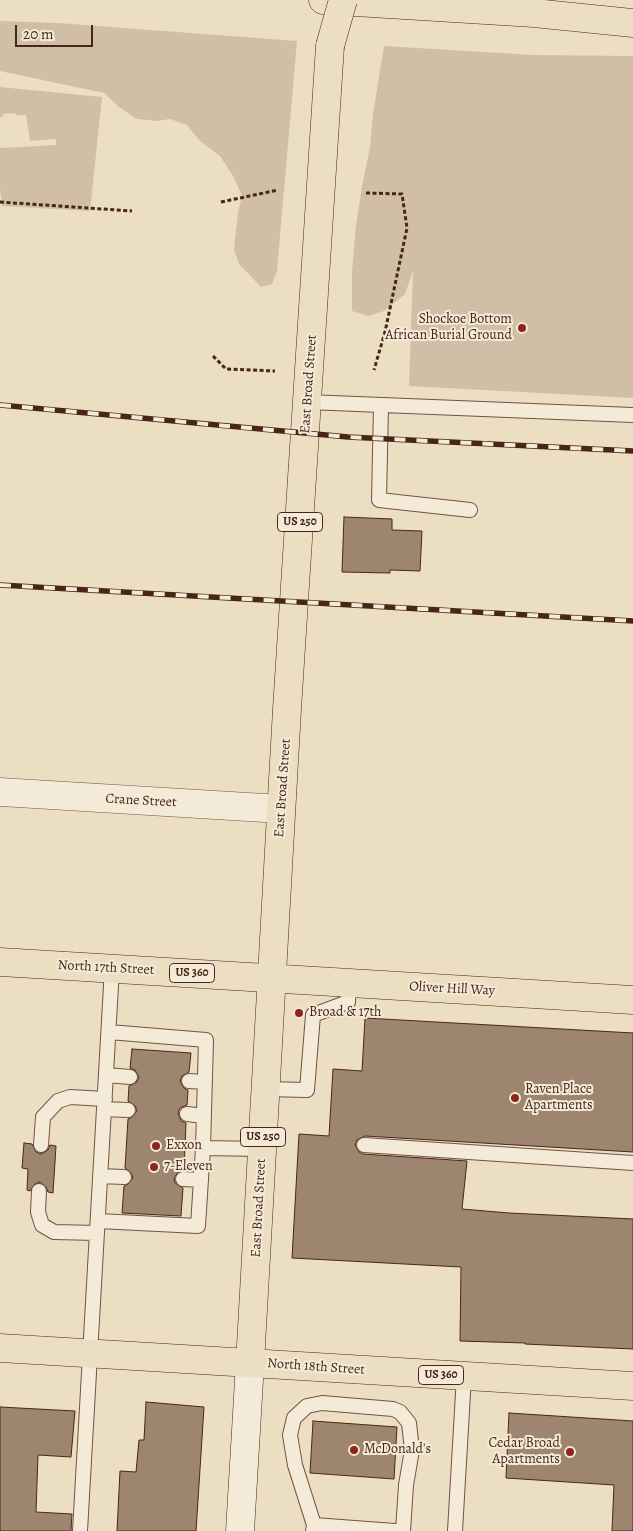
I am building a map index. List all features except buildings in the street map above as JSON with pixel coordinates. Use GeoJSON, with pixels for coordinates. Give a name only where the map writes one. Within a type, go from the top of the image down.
{"type":"FeatureCollection","features":[{"type":"Feature","properties":{"kind":"main road"},"geometry":{"type":"LineString","coordinates":[[323,0],[534,13],[633,16]]}},
{"type":"Feature","properties":{"kind":"main road","name":"East Broad Street"},"geometry":{"type":"LineString","coordinates":[[250,1363],[281,809],[330,56],[343,0]]}},
{"type":"Feature","properties":{"kind":"main road"},"geometry":{"type":"LineString","coordinates":[[534,13],[633,23]]}},
{"type":"Feature","properties":{"kind":"main road","name":"North 17th Street"},"geometry":{"type":"LineString","coordinates":[[0,962],[272,978]]}},
{"type":"Feature","properties":{"kind":"main road","name":"Oliver Hill Way"},"geometry":{"type":"LineString","coordinates":[[272,978],[633,1000]]}},
{"type":"Feature","properties":{"kind":"main road","name":"North 18th Street"},"geometry":{"type":"LineString","coordinates":[[0,1348],[633,1386]]}},
{"type":"Feature","properties":{"kind":"street","name":"Crane Street"},"geometry":{"type":"LineString","coordinates":[[0,792],[281,809]]}},
{"type":"Feature","properties":{"kind":"street","name":"East Broad Street"},"geometry":{"type":"LineString","coordinates":[[240,1531],[250,1363]]}},
{"type":"Feature","properties":{"kind":"lane"},"geometry":{"type":"LineString","coordinates":[[308,402],[633,415]]}},
{"type":"Feature","properties":{"kind":"lane"},"geometry":{"type":"LineString","coordinates":[[381,406],[379,500],[470,510]]}},
{"type":"Feature","properties":{"kind":"lane"},"geometry":{"type":"LineString","coordinates":[[80,1531],[112,968]]}},
{"type":"Feature","properties":{"kind":"lane"},"geometry":{"type":"LineString","coordinates":[[265,1089],[307,1090],[313,1015],[348,1002],[349,983]]}},
{"type":"Feature","properties":{"kind":"lane"},"geometry":{"type":"LineString","coordinates":[[38,1191],[38,1212],[42,1225],[54,1232],[98,1227],[198,1226],[203,1148],[206,1040],[109,1032]]}},
{"type":"Feature","properties":{"kind":"lane"},"geometry":{"type":"LineString","coordinates":[[106,1076],[130,1077]]}},
{"type":"Feature","properties":{"kind":"lane"},"geometry":{"type":"LineString","coordinates":[[189,1081],[205,1082]]}},
{"type":"Feature","properties":{"kind":"lane"},"geometry":{"type":"LineString","coordinates":[[40,1145],[42,1117],[58,1101],[70,1097],[128,1110]]}},
{"type":"Feature","properties":{"kind":"lane"},"geometry":{"type":"LineString","coordinates":[[187,1114],[204,1116]]}},
{"type":"Feature","properties":{"kind":"lane"},"geometry":{"type":"LineString","coordinates":[[364,1145],[633,1163]]}},
{"type":"Feature","properties":{"kind":"lane"},"geometry":{"type":"LineString","coordinates":[[203,1148],[262,1149]]}},
{"type":"Feature","properties":{"kind":"lane"},"geometry":{"type":"LineString","coordinates":[[100,1176],[124,1177]]}},
{"type":"Feature","properties":{"kind":"lane"},"geometry":{"type":"LineString","coordinates":[[183,1179],[201,1180]]}},
{"type":"Feature","properties":{"kind":"lane"},"geometry":{"type":"LineString","coordinates":[[455,1531],[464,1376]]}},
{"type":"Feature","properties":{"kind":"lane"},"geometry":{"type":"LineString","coordinates":[[395,1531],[314,1528],[296,1465],[290,1435],[294,1418],[307,1406],[322,1403],[393,1410],[400,1412],[409,1423],[412,1450],[406,1485],[403,1531]]}},
{"type":"Feature","properties":{"kind":"path"},"geometry":{"type":"LineString","coordinates":[[220,202],[278,190]]}},
{"type":"Feature","properties":{"kind":"path"},"geometry":{"type":"LineString","coordinates":[[366,193],[402,194],[408,228],[385,332],[374,370]]}},
{"type":"Feature","properties":{"kind":"path"},"geometry":{"type":"LineString","coordinates":[[0,202],[132,211]]}},
{"type":"Feature","properties":{"kind":"path"},"geometry":{"type":"LineString","coordinates":[[213,356],[226,369],[274,371]]}},
{"type":"Feature","properties":{"kind":"shaded area"},"geometry":{"type":"Polygon","coordinates":[[[0,21],[58,23],[297,41],[277,271],[272,284],[261,287],[239,264],[234,249],[238,212],[242,196],[233,176],[220,156],[200,141],[187,125],[170,119],[157,121],[137,119],[119,107],[104,93],[0,71],[0,21]]]}},
{"type":"Feature","properties":{"kind":"shaded area"},"geometry":{"type":"Polygon","coordinates":[[[384,46],[533,55],[633,56],[633,398],[409,386],[413,271],[405,294],[384,311],[369,316],[352,311],[352,271],[356,226],[370,147],[373,114],[384,46]]]}},
{"type":"Feature","properties":{"kind":"shaded area"},"geometry":{"type":"Polygon","coordinates":[[[0,87],[102,97],[90,211],[2,206],[0,148],[56,145],[56,139],[30,141],[26,115],[16,115],[15,113],[3,114],[3,117],[0,117],[0,87]]]}},
{"type":"Feature","properties":{"kind":"railway"},"geometry":{"type":"LineString","coordinates":[[0,405],[348,437],[633,451]]}},
{"type":"Feature","properties":{"kind":"railway"},"geometry":{"type":"LineString","coordinates":[[0,585],[633,621]]}},
{"type":"Feature","properties":{"kind":"place","name":"Shockoe Bottom African Burial Ground"},"geometry":{"type":"Point","coordinates":[522,328]}},
{"type":"Feature","properties":{"kind":"place","name":"Broad & 17th"},"geometry":{"type":"Point","coordinates":[299,1013]}},
{"type":"Feature","properties":{"kind":"place","name":"Raven Place Apartments"},"geometry":{"type":"Point","coordinates":[515,1098]}},
{"type":"Feature","properties":{"kind":"place","name":"Exxon"},"geometry":{"type":"Point","coordinates":[156,1146]}},
{"type":"Feature","properties":{"kind":"place","name":"7-Eleven"},"geometry":{"type":"Point","coordinates":[154,1167]}},
{"type":"Feature","properties":{"kind":"place","name":"McDonald's"},"geometry":{"type":"Point","coordinates":[354,1450]}},
{"type":"Feature","properties":{"kind":"place","name":"Cedar Broad Apartments"},"geometry":{"type":"Point","coordinates":[570,1452]}}]}
